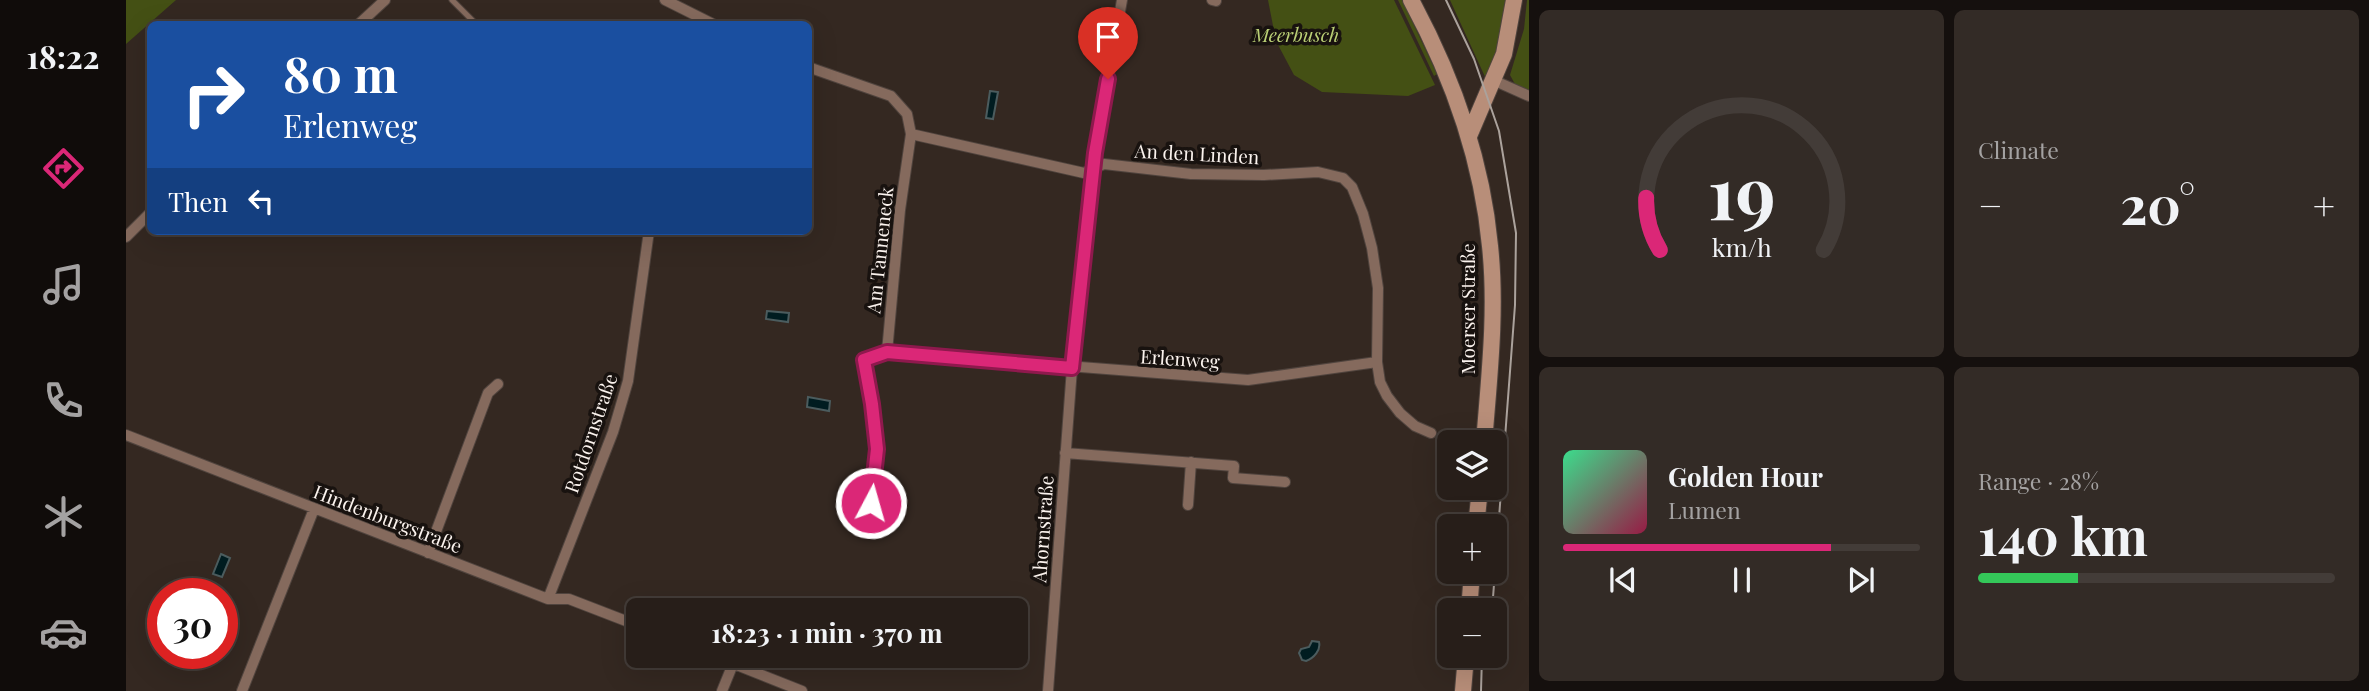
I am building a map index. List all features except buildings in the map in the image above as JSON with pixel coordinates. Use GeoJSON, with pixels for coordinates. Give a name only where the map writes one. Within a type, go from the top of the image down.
{"type":"FeatureCollection","features":[{"type":"Feature","properties":{"kind":"main road","name":"Moerser Straße"},"geometry":{"type":"LineString","coordinates":[[1411,0],[1436,50],[1469,136],[1486,211],[1493,289],[1485,430]]}},
{"type":"Feature","properties":{"kind":"main road"},"geometry":{"type":"LineString","coordinates":[[1469,136],[1508,37],[1514,0]]}},
{"type":"Feature","properties":{"kind":"main road"},"geometry":{"type":"LineString","coordinates":[[1452,89],[1479,96],[1490,87]]}},
{"type":"Feature","properties":{"kind":"main road"},"geometry":{"type":"LineString","coordinates":[[1463,691],[1465,668]]}},
{"type":"Feature","properties":{"kind":"street"},"geometry":{"type":"LineString","coordinates":[[362,21],[385,0]]}},
{"type":"Feature","properties":{"kind":"street"},"geometry":{"type":"LineString","coordinates":[[665,0],[707,21]]}},
{"type":"Feature","properties":{"kind":"street","name":"Ahornstraße"},"geometry":{"type":"LineString","coordinates":[[1048,691],[1072,368],[1095,153],[1122,0]]}},
{"type":"Feature","properties":{"kind":"street"},"geometry":{"type":"LineString","coordinates":[[812,68],[891,96],[907,114],[911,134]]}},
{"type":"Feature","properties":{"kind":"street"},"geometry":{"type":"LineString","coordinates":[[1490,87],[1529,96]]}},
{"type":"Feature","properties":{"kind":"street","name":"An den Linden"},"geometry":{"type":"LineString","coordinates":[[911,134],[1084,173],[1104,164],[1191,174],[1264,175],[1318,172],[1343,178],[1352,187],[1372,248],[1378,288],[1377,362]]}},
{"type":"Feature","properties":{"kind":"street","name":"Am Tanneneck"},"geometry":{"type":"LineString","coordinates":[[887,352],[900,210],[911,134]]}},
{"type":"Feature","properties":{"kind":"street"},"geometry":{"type":"LineString","coordinates":[[126,237],[147,216]]}},
{"type":"Feature","properties":{"kind":"street","name":"Rotdornstraße"},"geometry":{"type":"LineString","coordinates":[[548,599],[613,432],[628,381],[648,235]]}},
{"type":"Feature","properties":{"kind":"street"},"geometry":{"type":"LineString","coordinates":[[866,519],[871,503],[877,449],[864,360],[887,352]]}},
{"type":"Feature","properties":{"kind":"street","name":"Erlenweg"},"geometry":{"type":"LineString","coordinates":[[887,352],[1248,380],[1377,362]]}},
{"type":"Feature","properties":{"kind":"street"},"geometry":{"type":"LineString","coordinates":[[1377,362],[1380,383],[1387,396],[1408,419],[1431,433]]}},
{"type":"Feature","properties":{"kind":"street"},"geometry":{"type":"LineString","coordinates":[[428,553],[488,393],[498,384]]}},
{"type":"Feature","properties":{"kind":"street","name":"Hindenburgstraße"},"geometry":{"type":"LineString","coordinates":[[126,435],[548,599],[569,599],[626,621]]}},
{"type":"Feature","properties":{"kind":"street","name":"Ahornstraße"},"geometry":{"type":"LineString","coordinates":[[1065,453],[1234,466],[1233,478],[1284,481]]}},
{"type":"Feature","properties":{"kind":"street"},"geometry":{"type":"LineString","coordinates":[[1188,505],[1191,462]]}},
{"type":"Feature","properties":{"kind":"street"},"geometry":{"type":"LineString","coordinates":[[242,691],[314,509]]}},
{"type":"Feature","properties":{"kind":"street"},"geometry":{"type":"LineString","coordinates":[[722,691],[731,668]]}},
{"type":"Feature","properties":{"kind":"street"},"geometry":{"type":"LineString","coordinates":[[743,668],[802,691]]}},
{"type":"Feature","properties":{"kind":"lane"},"geometry":{"type":"LineString","coordinates":[[452,0],[473,21]]}},
{"type":"Feature","properties":{"kind":"green space"},"geometry":{"type":"Polygon","coordinates":[[[126,0],[176,0],[152,21],[147,21],[147,26],[126,44],[126,0]]]}},
{"type":"Feature","properties":{"kind":"green space","name":"Meerbusch"},"geometry":{"type":"Polygon","coordinates":[[[1268,0],[1394,0],[1435,85],[1408,96],[1322,92],[1294,75],[1276,41],[1268,0]]]}},
{"type":"Feature","properties":{"kind":"green space"},"geometry":{"type":"Polygon","coordinates":[[[1398,0],[1402,0],[1437,74],[1434,76],[1398,0]]]}},
{"type":"Feature","properties":{"kind":"green space"},"geometry":{"type":"Polygon","coordinates":[[[1450,0],[1506,0],[1500,42],[1486,79],[1450,0]]]}},
{"type":"Feature","properties":{"kind":"green space"},"geometry":{"type":"Polygon","coordinates":[[[1527,0],[1529,93],[1516,86],[1510,75],[1524,29],[1527,0]]]}},
{"type":"Feature","properties":{"kind":"water"},"geometry":{"type":"Polygon","coordinates":[[[990,91],[998,92],[993,119],[986,118],[990,91]]]}},
{"type":"Feature","properties":{"kind":"water"},"geometry":{"type":"Polygon","coordinates":[[[767,311],[789,313],[788,322],[766,319],[767,311]]]}},
{"type":"Feature","properties":{"kind":"water"},"geometry":{"type":"Polygon","coordinates":[[[808,397],[830,401],[829,411],[807,407],[808,397]]]}},
{"type":"Feature","properties":{"kind":"water"},"geometry":{"type":"Polygon","coordinates":[[[221,554],[230,558],[222,577],[213,574],[221,554]]]}},
{"type":"Feature","properties":{"kind":"water"},"geometry":{"type":"Polygon","coordinates":[[[1312,641],[1319,642],[1318,651],[1309,660],[1302,660],[1299,653],[1301,649],[1309,647],[1312,641]]]}},
{"type":"Feature","properties":{"kind":"tram line"},"geometry":{"type":"LineString","coordinates":[[1446,0],[1474,59],[1499,131],[1516,233],[1515,305],[1493,598]]}},
{"type":"Feature","properties":{"kind":"tram line"},"geometry":{"type":"LineString","coordinates":[[1481,691],[1482,668]]}},
{"type":"Feature","properties":{"kind":"route"},"geometry":{"type":"LineString","coordinates":[[871,503],[877,449],[864,360],[887,352],[1072,368],[1095,153],[1108,79]]}}]}
